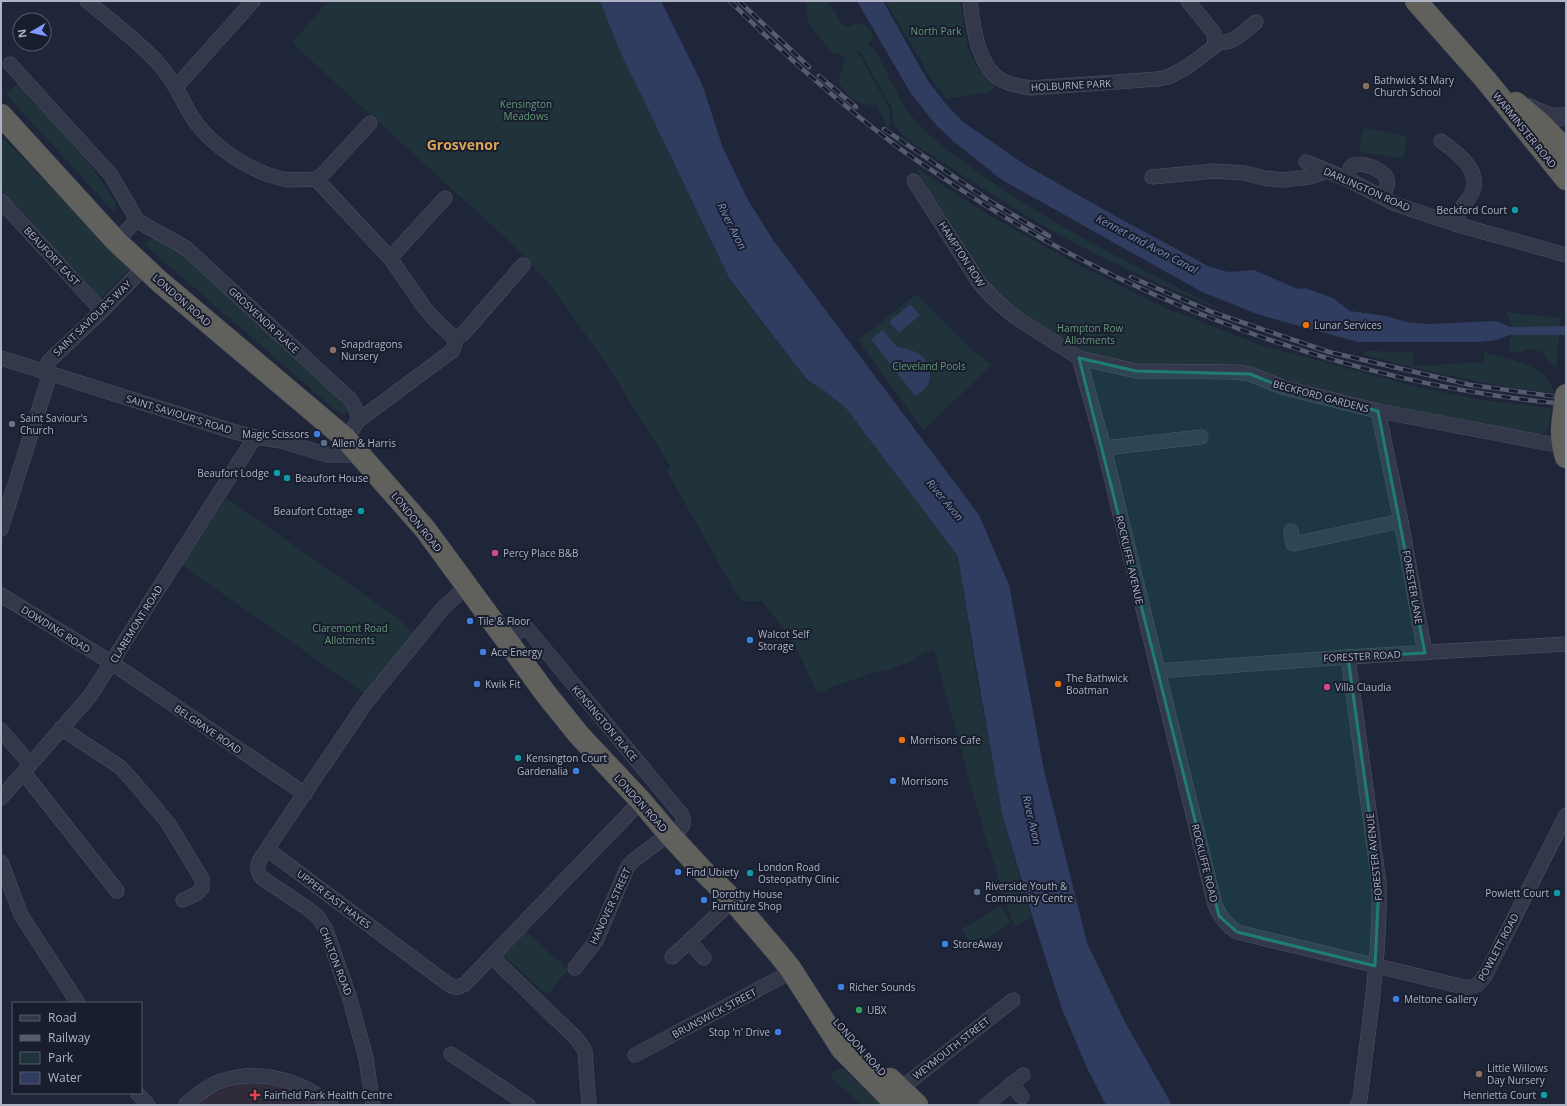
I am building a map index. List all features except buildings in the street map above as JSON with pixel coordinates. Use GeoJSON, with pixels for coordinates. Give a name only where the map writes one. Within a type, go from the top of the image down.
{"type":"FeatureCollection","features":[{"type":"Feature","properties":{"kind":"highway","name":"WARMINSTER ROAD"},"geometry":{"type":"LineString","coordinates":[[1416,1],[1485,80],[1547,123],[1566,179]]}},
{"type":"Feature","properties":{"kind":"highway","name":"WARMINSTER ROAD"},"geometry":{"type":"LineString","coordinates":[[1485,80],[1547,123],[1566,150]]}},
{"type":"Feature","properties":{"kind":"highway","name":"LONDON ROAD"},"geometry":{"type":"LineString","coordinates":[[3,122],[116,241],[144,267],[345,438],[425,529],[546,694],[579,735],[641,801],[670,835],[732,900],[790,968],[808,985],[895,1097],[917,1105]]}},
{"type":"Feature","properties":{"kind":"highway","name":"WARMINSTER ROAD"},"geometry":{"type":"LineString","coordinates":[[1547,123],[1542,139],[1566,168]]}},
{"type":"Feature","properties":{"kind":"highway"},"geometry":{"type":"LineString","coordinates":[[1564,450],[1562,431],[1566,395]]}},
{"type":"Feature","properties":{"kind":"street"},"geometry":{"type":"LineString","coordinates":[[87,1],[143,47],[159,64],[176,87],[193,118],[217,145],[243,163],[270,176],[285,179],[316,179],[323,174],[370,123]]}},
{"type":"Feature","properties":{"kind":"street"},"geometry":{"type":"LineString","coordinates":[[176,87],[253,1]]}},
{"type":"Feature","properties":{"kind":"street","name":"HOLBURNE PARK"},"geometry":{"type":"LineString","coordinates":[[970,1],[978,42],[984,60],[992,72],[1001,80],[1014,85],[1031,88],[1168,77],[1187,67],[1212,48],[1215,38]]}},
{"type":"Feature","properties":{"kind":"street"},"geometry":{"type":"LineString","coordinates":[[1188,1],[1215,38],[1224,44],[1232,41],[1256,22]]}},
{"type":"Feature","properties":{"kind":"street"},"geometry":{"type":"LineString","coordinates":[[10,64],[112,175],[136,220],[116,241]]}},
{"type":"Feature","properties":{"kind":"street"},"geometry":{"type":"LineString","coordinates":[[1440,141],[1455,151],[1472,170],[1474,183],[1471,195],[1461,210],[1455,224]]}},
{"type":"Feature","properties":{"kind":"street","name":"DARLINGTON ROAD"},"geometry":{"type":"LineString","coordinates":[[1306,162],[1347,179],[1395,204],[1455,224],[1566,255]]}},
{"type":"Feature","properties":{"kind":"street"},"geometry":{"type":"LineString","coordinates":[[1347,179],[1350,168],[1355,164],[1362,163],[1383,172],[1387,178],[1388,185],[1382,197]]}},
{"type":"Feature","properties":{"kind":"street"},"geometry":{"type":"LineString","coordinates":[[1152,177],[1214,171],[1245,173],[1264,178],[1283,180],[1309,177],[1328,171]]}},
{"type":"Feature","properties":{"kind":"street"},"geometry":{"type":"LineString","coordinates":[[316,179],[390,258],[424,307],[454,338],[455,344],[452,351],[359,420],[345,438]]}},
{"type":"Feature","properties":{"kind":"street","name":"HAMPTON ROW"},"geometry":{"type":"LineString","coordinates":[[914,181],[980,284],[995,300],[1015,317],[1079,358]]}},
{"type":"Feature","properties":{"kind":"street"},"geometry":{"type":"LineString","coordinates":[[390,258],[445,198]]}},
{"type":"Feature","properties":{"kind":"street","name":"BEAUFORT EAST"},"geometry":{"type":"LineString","coordinates":[[1,201],[102,310]]}},
{"type":"Feature","properties":{"kind":"street","name":"GROSVENOR PLACE"},"geometry":{"type":"LineString","coordinates":[[136,220],[150,229],[172,239],[187,249],[351,400],[357,409],[359,420]]}},
{"type":"Feature","properties":{"kind":"street","name":"SAINT SAVIOUR'S WAY"},"geometry":{"type":"LineString","coordinates":[[1,529],[47,373],[49,360],[102,310],[144,267]]}},
{"type":"Feature","properties":{"kind":"street"},"geometry":{"type":"LineString","coordinates":[[454,338],[463,334],[522,274]]}},
{"type":"Feature","properties":{"kind":"street","name":"SAINT SAVIOUR'S ROAD"},"geometry":{"type":"LineString","coordinates":[[1,358],[255,437],[281,441],[332,456],[348,454],[360,455]]}},
{"type":"Feature","properties":{"kind":"street","name":"BECKFORD GARDENS"},"geometry":{"type":"LineString","coordinates":[[1079,358],[1136,371],[1229,371],[1250,374],[1285,388],[1378,411],[1550,444],[1564,450]]}},
{"type":"Feature","properties":{"kind":"street","name":"ROCKLIFFE AVENUE"},"geometry":{"type":"LineString","coordinates":[[1079,358],[1104,448],[1158,671]]}},
{"type":"Feature","properties":{"kind":"street","name":"FORESTER LANE"},"geometry":{"type":"LineString","coordinates":[[1378,411],[1401,521],[1425,653]]}},
{"type":"Feature","properties":{"kind":"street","name":"CLAREMONT ROAD"},"geometry":{"type":"LineString","coordinates":[[1,798],[90,696],[255,437]]}},
{"type":"Feature","properties":{"kind":"street"},"geometry":{"type":"LineString","coordinates":[[1104,448],[1201,437]]}},
{"type":"Feature","properties":{"kind":"street"},"geometry":{"type":"LineString","coordinates":[[1290,531],[1293,544],[1401,521]]}},
{"type":"Feature","properties":{"kind":"street"},"geometry":{"type":"LineString","coordinates":[[267,849],[366,704],[443,608],[467,586]]}},
{"type":"Feature","properties":{"kind":"street","name":"DOWDING ROAD"},"geometry":{"type":"LineString","coordinates":[[1,595],[112,663]]}},
{"type":"Feature","properties":{"kind":"street","name":"KENSINGTON PLACE"},"geometry":{"type":"LineString","coordinates":[[506,639],[526,627],[682,814],[684,821],[682,827],[670,835]]}},
{"type":"Feature","properties":{"kind":"street","name":"FORESTER ROAD"},"geometry":{"type":"LineString","coordinates":[[1158,671],[1348,657],[1566,644]]}},
{"type":"Feature","properties":{"kind":"street","name":"FORESTER AVENUE"},"geometry":{"type":"LineString","coordinates":[[1348,657],[1379,883],[1380,901],[1375,966],[1360,1100],[1357,1105]]}},
{"type":"Feature","properties":{"kind":"street","name":"BELGRAVE ROAD"},"geometry":{"type":"LineString","coordinates":[[112,663],[305,794]]}},
{"type":"Feature","properties":{"kind":"street","name":"ROCKLIFFE ROAD"},"geometry":{"type":"LineString","coordinates":[[1158,671],[1215,905],[1219,916],[1227,926],[1237,932],[1375,966]]}},
{"type":"Feature","properties":{"kind":"street"},"geometry":{"type":"LineString","coordinates":[[61,728],[120,767],[168,823],[202,879],[202,888],[196,894],[183,900]]}},
{"type":"Feature","properties":{"kind":"street"},"geometry":{"type":"LineString","coordinates":[[1,730],[117,891]]}},
{"type":"Feature","properties":{"kind":"street","name":"UPPER EAST HAYES"},"geometry":{"type":"LineString","coordinates":[[267,849],[453,988],[460,987],[465,984],[641,801]]}},
{"type":"Feature","properties":{"kind":"street","name":"POWLETT ROAD"},"geometry":{"type":"LineString","coordinates":[[1375,966],[1468,988],[1477,985],[1485,976],[1566,815]]}},
{"type":"Feature","properties":{"kind":"street","name":"HANOVER STREET"},"geometry":{"type":"LineString","coordinates":[[575,968],[596,941],[628,866],[634,860],[670,835]]}},
{"type":"Feature","properties":{"kind":"street","name":"CHILTON ROAD"},"geometry":{"type":"LineString","coordinates":[[267,849],[258,864],[257,871],[262,878],[307,908],[318,917],[326,930],[350,996],[366,1058],[372,1105]]}},
{"type":"Feature","properties":{"kind":"street"},"geometry":{"type":"LineString","coordinates":[[1,862],[21,915],[77,1002]]}},
{"type":"Feature","properties":{"kind":"street"},"geometry":{"type":"LineString","coordinates":[[672,957],[732,900]]}},
{"type":"Feature","properties":{"kind":"street"},"geometry":{"type":"LineString","coordinates":[[689,941],[704,958]]}},
{"type":"Feature","properties":{"kind":"street"},"geometry":{"type":"LineString","coordinates":[[492,957],[577,1039],[585,1051],[589,1105]]}},
{"type":"Feature","properties":{"kind":"street","name":"BRUNSWICK STREET"},"geometry":{"type":"LineString","coordinates":[[635,1055],[783,976],[790,968]]}},
{"type":"Feature","properties":{"kind":"street","name":"WEYMOUTH STREET"},"geometry":{"type":"LineString","coordinates":[[895,1097],[1013,1000]]}},
{"type":"Feature","properties":{"kind":"street"},"geometry":{"type":"LineString","coordinates":[[451,1054],[528,1105]]}},
{"type":"Feature","properties":{"kind":"street"},"geometry":{"type":"LineString","coordinates":[[986,1105],[1023,1075]]}},
{"type":"Feature","properties":{"kind":"street"},"geometry":{"type":"LineString","coordinates":[[185,1105],[199,1093],[220,1082],[243,1076],[264,1076],[283,1079],[319,1095],[331,1105]]}},
{"type":"Feature","properties":{"kind":"street"},"geometry":{"type":"LineString","coordinates":[[1011,1084],[1022,1097]]}},
{"type":"Feature","properties":{"kind":"street"},"geometry":{"type":"LineString","coordinates":[[138,1094],[148,1105]]}},
{"type":"Feature","properties":{"kind":"highlighted area"},"geometry":{"type":"Polygon","coordinates":[[[1079,358],[1136,371],[1250,374],[1285,388],[1378,411],[1425,653],[1348,657],[1379,883],[1375,966],[1237,932],[1219,916],[1079,358]]]}},
{"type":"Feature","properties":{"kind":"shaded area","name":"Fairfield Park Health Centre"},"geometry":{"type":"Polygon","coordinates":[[[236,1082],[279,1086],[310,1099],[316,1104],[195,1105],[217,1089],[219,1092],[228,1085],[230,1088],[236,1082]]]}},
{"type":"Feature","properties":{"kind":"green space","name":"Kensington Meadows"},"geometry":{"type":"Polygon","coordinates":[[[328,1],[600,1],[617,43],[729,279],[807,381],[826,391],[845,407],[958,556],[976,672],[1002,813],[1031,918],[1014,926],[983,829],[934,650],[924,653],[912,661],[885,671],[871,673],[817,693],[794,643],[762,601],[743,602],[734,590],[667,471],[670,466],[606,363],[548,282],[510,242],[292,43],[328,1]]]}},
{"type":"Feature","properties":{"kind":"green space"},"geometry":{"type":"Polygon","coordinates":[[[806,1],[826,1],[836,14],[841,24],[848,27],[856,23],[866,26],[872,32],[873,39],[866,47],[869,46],[875,50],[898,94],[913,118],[936,141],[952,154],[1038,212],[1069,230],[1228,313],[1138,274],[1084,248],[1049,229],[915,144],[900,132],[895,124],[892,116],[892,108],[859,50],[857,51],[890,110],[890,124],[888,130],[877,105],[864,104],[854,100],[838,82],[845,56],[832,52],[808,23],[806,1]]]}},
{"type":"Feature","properties":{"kind":"green space","name":"North Park"},"geometry":{"type":"Polygon","coordinates":[[[885,1],[960,1],[968,47],[972,57],[977,67],[995,86],[987,95],[979,93],[946,99],[931,78],[885,1]]]}},
{"type":"Feature","properties":{"kind":"green space"},"geometry":{"type":"Polygon","coordinates":[[[18,83],[86,159],[115,201],[116,209],[113,211],[6,94],[18,83]]]}},
{"type":"Feature","properties":{"kind":"green space"},"geometry":{"type":"Polygon","coordinates":[[[1363,128],[1407,136],[1403,159],[1359,152],[1363,128]]]}},
{"type":"Feature","properties":{"kind":"green space"},"geometry":{"type":"Polygon","coordinates":[[[4,139],[129,269],[101,298],[1,189],[1,141],[4,139]]]}},
{"type":"Feature","properties":{"kind":"green space","name":"Hampton Row Allotments"},"geometry":{"type":"Polygon","coordinates":[[[918,169],[982,211],[1063,257],[1156,304],[1260,345],[1421,388],[1481,400],[1551,408],[1548,428],[1545,433],[1540,434],[1397,409],[1236,367],[1137,365],[1081,354],[1028,319],[992,291],[970,259],[946,216],[917,170],[918,169]]]}},
{"type":"Feature","properties":{"kind":"green space"},"geometry":{"type":"Polygon","coordinates":[[[155,237],[170,242],[344,402],[348,411],[345,414],[340,414],[144,244],[155,237]]]}},
{"type":"Feature","properties":{"kind":"green space","name":"Cleveland Pools"},"geometry":{"type":"Polygon","coordinates":[[[917,294],[975,352],[992,365],[923,430],[858,340],[917,294]]]}},
{"type":"Feature","properties":{"kind":"green space"},"geometry":{"type":"Polygon","coordinates":[[[1506,312],[1561,318],[1556,367],[1548,362],[1543,352],[1529,349],[1521,352],[1508,352],[1512,327],[1506,312]]]}},
{"type":"Feature","properties":{"kind":"green space"},"geometry":{"type":"Polygon","coordinates":[[[1365,351],[1413,352],[1414,366],[1484,362],[1484,352],[1526,364],[1535,369],[1550,383],[1554,393],[1435,373],[1364,355],[1365,351]]]}},
{"type":"Feature","properties":{"kind":"green space","name":"Claremont Road Allotments"},"geometry":{"type":"Polygon","coordinates":[[[226,498],[399,619],[414,634],[367,695],[182,565],[226,498]]]}},
{"type":"Feature","properties":{"kind":"green space"},"geometry":{"type":"Polygon","coordinates":[[[1001,906],[1011,923],[972,947],[962,929],[1001,906]]]}},
{"type":"Feature","properties":{"kind":"green space"},"geometry":{"type":"Polygon","coordinates":[[[523,928],[568,970],[547,995],[504,956],[504,953],[523,928]]]}},
{"type":"Feature","properties":{"kind":"green space"},"geometry":{"type":"Polygon","coordinates":[[[842,1068],[881,1105],[863,1105],[830,1077],[834,1072],[842,1068]]]}},
{"type":"Feature","properties":{"kind":"water","name":"River Avon"},"geometry":{"type":"Polygon","coordinates":[[[600,1],[661,1],[702,84],[723,148],[748,200],[773,240],[979,515],[1009,585],[1045,775],[1087,943],[1126,1024],[1172,1105],[1106,1105],[1087,1068],[1062,1009],[1032,916],[1002,813],[958,556],[845,407],[825,391],[807,380],[729,278],[619,49],[600,1]]]}},
{"type":"Feature","properties":{"kind":"water","name":"Kennet and Avon Canal"},"geometry":{"type":"Polygon","coordinates":[[[857,1],[883,1],[928,81],[946,104],[963,122],[1027,166],[1210,267],[1228,272],[1254,270],[1298,289],[1305,288],[1333,298],[1350,311],[1386,316],[1406,322],[1428,324],[1496,321],[1510,327],[1566,326],[1566,335],[1510,335],[1496,340],[1480,342],[1357,342],[1257,314],[1202,292],[1002,180],[953,141],[936,125],[910,92],[857,1]]]}},
{"type":"Feature","properties":{"kind":"water"},"geometry":{"type":"Polygon","coordinates":[[[910,304],[920,315],[899,333],[889,322],[910,304]]]}},
{"type":"Feature","properties":{"kind":"water","name":"Cleveland Pools"},"geometry":{"type":"Polygon","coordinates":[[[883,330],[897,347],[918,353],[926,360],[930,371],[930,379],[924,389],[915,396],[871,339],[883,330]]]}},
{"type":"Feature","properties":{"kind":"railway"},"geometry":{"type":"LineString","coordinates":[[730,1],[812,78],[899,148],[946,180],[1016,224],[1089,263],[1164,299],[1242,330],[1322,357],[1403,378],[1484,394],[1566,404]]}},
{"type":"Feature","properties":{"kind":"railway"},"geometry":{"type":"LineString","coordinates":[[739,1],[809,67]]}},
{"type":"Feature","properties":{"kind":"railway"},"geometry":{"type":"LineString","coordinates":[[819,76],[856,107]]}},
{"type":"Feature","properties":{"kind":"railway"},"geometry":{"type":"LineString","coordinates":[[884,129],[990,201],[1049,236]]}},
{"type":"Feature","properties":{"kind":"railway"},"geometry":{"type":"LineString","coordinates":[[1131,277],[1212,312],[1329,352],[1471,385],[1566,398]]}},
{"type":"Feature","properties":{"kind":"place","name":"Bathwick St Mary Church School"},"geometry":{"type":"Point","coordinates":[1366,86]}},
{"type":"Feature","properties":{"kind":"place","name":"Beckford Court"},"geometry":{"type":"Point","coordinates":[1515,210]}},
{"type":"Feature","properties":{"kind":"place","name":"Lunar Services"},"geometry":{"type":"Point","coordinates":[1306,325]}},
{"type":"Feature","properties":{"kind":"place","name":"Snapdragons Nursery"},"geometry":{"type":"Point","coordinates":[333,350]}},
{"type":"Feature","properties":{"kind":"place","name":"Saint Saviour's Church"},"geometry":{"type":"Point","coordinates":[12,424]}},
{"type":"Feature","properties":{"kind":"place","name":"Magic Scissors"},"geometry":{"type":"Point","coordinates":[317,434]}},
{"type":"Feature","properties":{"kind":"place","name":"Allen & Harris"},"geometry":{"type":"Point","coordinates":[324,443]}},
{"type":"Feature","properties":{"kind":"place","name":"Beaufort Lodge"},"geometry":{"type":"Point","coordinates":[277,473]}},
{"type":"Feature","properties":{"kind":"place","name":"Beaufort House"},"geometry":{"type":"Point","coordinates":[287,478]}},
{"type":"Feature","properties":{"kind":"place","name":"Beaufort Cottage"},"geometry":{"type":"Point","coordinates":[361,511]}},
{"type":"Feature","properties":{"kind":"place","name":"Percy Place B&B"},"geometry":{"type":"Point","coordinates":[495,553]}},
{"type":"Feature","properties":{"kind":"place","name":"Tile & Floor"},"geometry":{"type":"Point","coordinates":[470,621]}},
{"type":"Feature","properties":{"kind":"place","name":"Walcot Self Storage"},"geometry":{"type":"Point","coordinates":[750,640]}},
{"type":"Feature","properties":{"kind":"place","name":"Ace Energy"},"geometry":{"type":"Point","coordinates":[483,652]}},
{"type":"Feature","properties":{"kind":"place","name":"Kwik Fit"},"geometry":{"type":"Point","coordinates":[477,684]}},
{"type":"Feature","properties":{"kind":"place","name":"The Bathwick Boatman"},"geometry":{"type":"Point","coordinates":[1058,684]}},
{"type":"Feature","properties":{"kind":"place","name":"Villa Claudia"},"geometry":{"type":"Point","coordinates":[1327,687]}},
{"type":"Feature","properties":{"kind":"place","name":"Morrisons Cafe"},"geometry":{"type":"Point","coordinates":[902,740]}},
{"type":"Feature","properties":{"kind":"place","name":"Kensington Court"},"geometry":{"type":"Point","coordinates":[518,758]}},
{"type":"Feature","properties":{"kind":"place","name":"Gardenalia"},"geometry":{"type":"Point","coordinates":[576,771]}},
{"type":"Feature","properties":{"kind":"place","name":"Morrisons"},"geometry":{"type":"Point","coordinates":[893,781]}},
{"type":"Feature","properties":{"kind":"place","name":"Find Ubiety"},"geometry":{"type":"Point","coordinates":[678,872]}},
{"type":"Feature","properties":{"kind":"place","name":"London Road Osteopathy Clinic"},"geometry":{"type":"Point","coordinates":[750,873]}},
{"type":"Feature","properties":{"kind":"place","name":"Riverside Youth & Community Centre"},"geometry":{"type":"Point","coordinates":[977,892]}},
{"type":"Feature","properties":{"kind":"place","name":"Powlett Court"},"geometry":{"type":"Point","coordinates":[1557,893]}},
{"type":"Feature","properties":{"kind":"place","name":"Dorothy House Furniture Shop"},"geometry":{"type":"Point","coordinates":[704,900]}},
{"type":"Feature","properties":{"kind":"place","name":"StoreAway"},"geometry":{"type":"Point","coordinates":[945,944]}},
{"type":"Feature","properties":{"kind":"place","name":"Richer Sounds"},"geometry":{"type":"Point","coordinates":[841,987]}},
{"type":"Feature","properties":{"kind":"place","name":"Meltone Gallery"},"geometry":{"type":"Point","coordinates":[1396,999]}},
{"type":"Feature","properties":{"kind":"place","name":"UBX"},"geometry":{"type":"Point","coordinates":[859,1010]}},
{"type":"Feature","properties":{"kind":"place","name":"Stop 'n' Drive"},"geometry":{"type":"Point","coordinates":[778,1032]}},
{"type":"Feature","properties":{"kind":"place","name":"Little Willows Day Nursery"},"geometry":{"type":"Point","coordinates":[1479,1074]}},
{"type":"Feature","properties":{"kind":"place","name":"Fairfield Park Health Centre"},"geometry":{"type":"Point","coordinates":[255,1095]}},
{"type":"Feature","properties":{"kind":"place","name":"Henrietta Court"},"geometry":{"type":"Point","coordinates":[1544,1095]}},
{"type":"Feature","properties":{"kind":"district","name":"Grosvenor"},"geometry":{"type":"Point","coordinates":[463,145]}}]}
